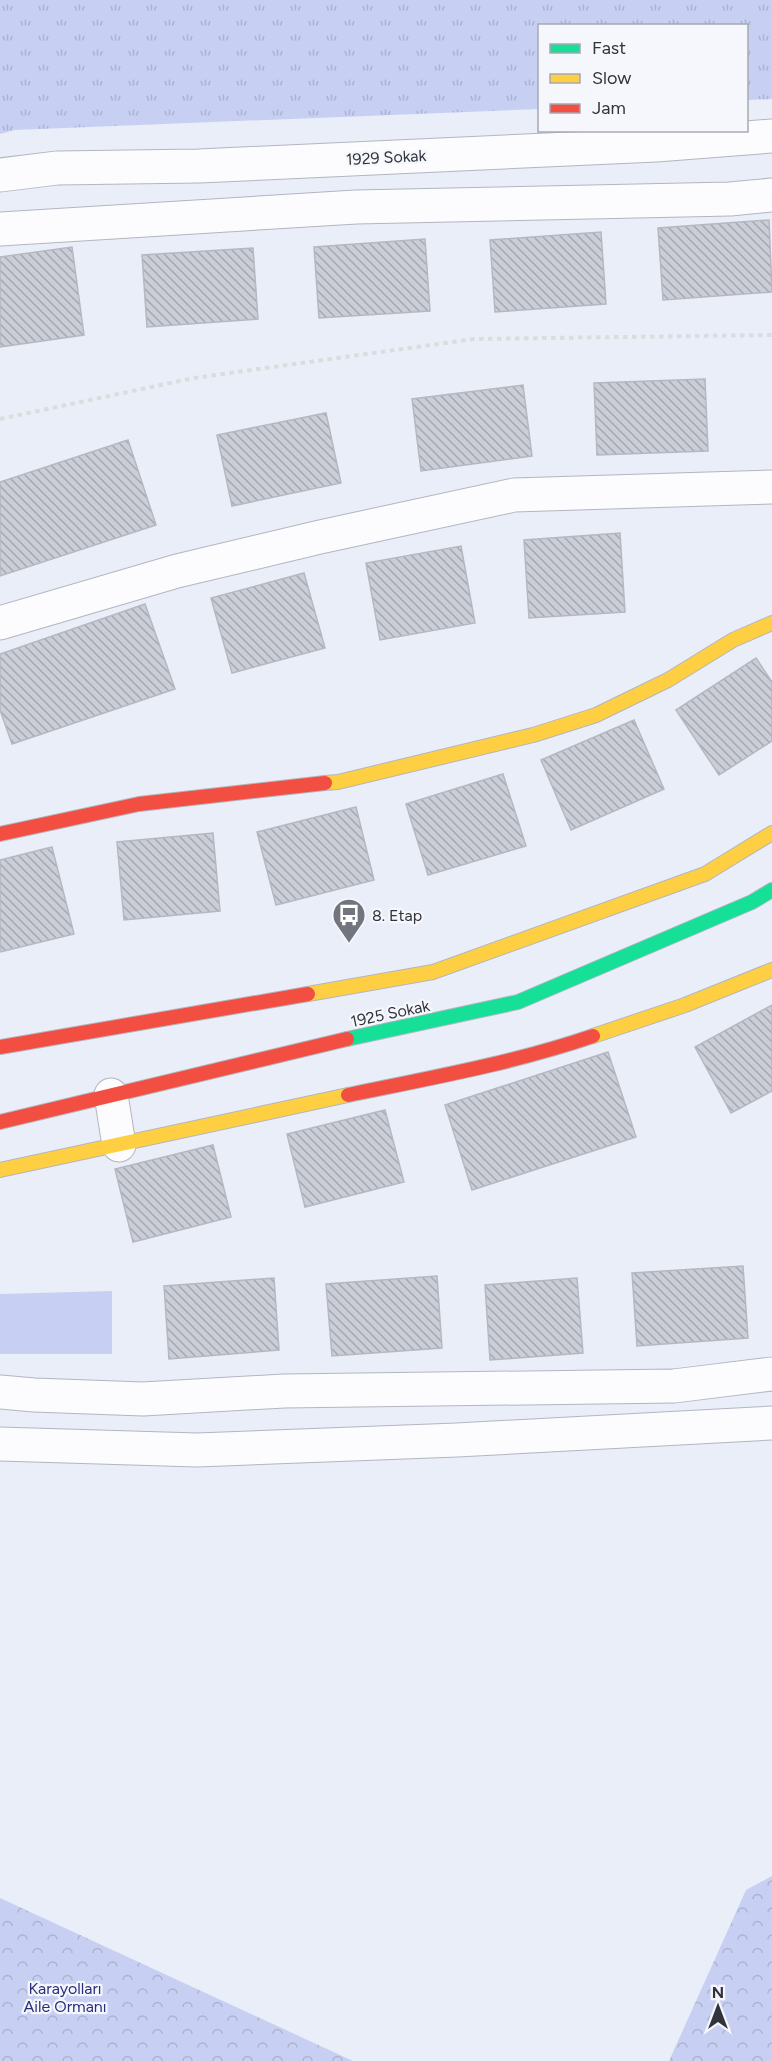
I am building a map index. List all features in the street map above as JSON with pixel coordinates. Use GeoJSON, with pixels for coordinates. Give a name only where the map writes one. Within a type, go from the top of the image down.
{"type":"FeatureCollection","features":[{"type":"Feature","properties":{"kind":"main road"},"geometry":{"type":"LineString","coordinates":[[0,834],[139,804],[338,782],[533,735],[596,715],[668,680],[733,640],[772,623]]}},
{"type":"Feature","properties":{"kind":"main road","name":"1925 Sokak"},"geometry":{"type":"LineString","coordinates":[[0,1047],[434,972],[705,874],[772,833]]}},
{"type":"Feature","properties":{"kind":"main road","name":"1925 Sokak"},"geometry":{"type":"LineString","coordinates":[[0,1122],[316,1046],[518,1002],[752,902],[772,890]]}},
{"type":"Feature","properties":{"kind":"main road"},"geometry":{"type":"LineString","coordinates":[[0,1170],[452,1073],[572,1043],[685,1005],[772,970]]}},
{"type":"Feature","properties":{"kind":"street","name":"1929 Sokak"},"geometry":{"type":"LineString","coordinates":[[0,175],[57,168],[211,166],[656,145],[772,136]]}},
{"type":"Feature","properties":{"kind":"street"},"geometry":{"type":"LineString","coordinates":[[0,229],[356,207],[730,199],[772,195]]}},
{"type":"Feature","properties":{"kind":"street"},"geometry":{"type":"LineString","coordinates":[[0,623],[97,593],[177,572],[320,537],[514,495],[772,487]]}},
{"type":"Feature","properties":{"kind":"street"},"geometry":{"type":"LineString","coordinates":[[111,1095],[119,1145]]}},
{"type":"Feature","properties":{"kind":"street"},"geometry":{"type":"LineString","coordinates":[[0,1392],[143,1399],[284,1391],[674,1386],[772,1374]]}},
{"type":"Feature","properties":{"kind":"street"},"geometry":{"type":"LineString","coordinates":[[0,1444],[209,1449],[457,1440],[772,1423]]}},
{"type":"Feature","properties":{"kind":"path"},"geometry":{"type":"LineString","coordinates":[[0,419],[194,378],[474,339],[772,335]]}},
{"type":"Feature","properties":{"kind":"green space"},"geometry":{"type":"Polygon","coordinates":[[[0,0],[772,0],[772,99],[748,100],[748,24],[538,24],[538,109],[15,130],[0,134],[0,0]]]}},
{"type":"Feature","properties":{"kind":"green space"},"geometry":{"type":"Polygon","coordinates":[[[112,1291],[112,1354],[0,1354],[0,1294],[112,1291]]]}},
{"type":"Feature","properties":{"kind":"green space"},"geometry":{"type":"Polygon","coordinates":[[[772,1876],[772,2061],[669,2061],[746,1890],[772,1876]]]}},
{"type":"Feature","properties":{"kind":"green space","name":"Karayolları Aile Ormanı"},"geometry":{"type":"Polygon","coordinates":[[[0,1898],[353,2061],[0,2061],[0,1898]]]}},
{"type":"Feature","properties":{"kind":"building"},"geometry":{"type":"Polygon","coordinates":[[[769,220],[772,292],[663,300],[658,228],[769,220]]]}},
{"type":"Feature","properties":{"kind":"building"},"geometry":{"type":"Polygon","coordinates":[[[601,232],[606,304],[495,312],[490,240],[601,232]]]}},
{"type":"Feature","properties":{"kind":"building"},"geometry":{"type":"Polygon","coordinates":[[[425,239],[430,311],[319,318],[314,247],[425,239]]]}},
{"type":"Feature","properties":{"kind":"building"},"geometry":{"type":"Polygon","coordinates":[[[72,247],[84,335],[0,347],[0,257],[72,247]]]}},
{"type":"Feature","properties":{"kind":"building"},"geometry":{"type":"Polygon","coordinates":[[[253,248],[258,319],[147,327],[142,255],[253,248]]]}},
{"type":"Feature","properties":{"kind":"building"},"geometry":{"type":"Polygon","coordinates":[[[705,379],[708,451],[597,455],[594,383],[705,379]]]}},
{"type":"Feature","properties":{"kind":"building"},"geometry":{"type":"Polygon","coordinates":[[[523,385],[532,456],[421,471],[412,399],[523,385]]]}},
{"type":"Feature","properties":{"kind":"building"},"geometry":{"type":"Polygon","coordinates":[[[326,413],[341,483],[232,506],[217,435],[326,413]]]}},
{"type":"Feature","properties":{"kind":"building"},"geometry":{"type":"Polygon","coordinates":[[[128,440],[156,525],[0,576],[0,482],[128,440]]]}},
{"type":"Feature","properties":{"kind":"building"},"geometry":{"type":"Polygon","coordinates":[[[620,533],[625,612],[529,618],[524,540],[620,533]]]}},
{"type":"Feature","properties":{"kind":"building"},"geometry":{"type":"Polygon","coordinates":[[[461,546],[475,623],[380,640],[366,563],[461,546]]]}},
{"type":"Feature","properties":{"kind":"building"},"geometry":{"type":"Polygon","coordinates":[[[304,573],[325,648],[232,673],[211,598],[304,573]]]}},
{"type":"Feature","properties":{"kind":"building"},"geometry":{"type":"Polygon","coordinates":[[[145,604],[175,689],[12,744],[0,710],[0,654],[145,604]]]}},
{"type":"Feature","properties":{"kind":"building"},"geometry":{"type":"Polygon","coordinates":[[[756,658],[772,682],[772,741],[719,775],[676,710],[756,658]]]}},
{"type":"Feature","properties":{"kind":"building"},"geometry":{"type":"Polygon","coordinates":[[[634,720],[664,789],[571,830],[541,760],[634,720]]]}},
{"type":"Feature","properties":{"kind":"building"},"geometry":{"type":"Polygon","coordinates":[[[503,774],[526,846],[428,875],[406,804],[503,774]]]}},
{"type":"Feature","properties":{"kind":"building"},"geometry":{"type":"Polygon","coordinates":[[[356,807],[374,880],[276,905],[257,832],[356,807]]]}},
{"type":"Feature","properties":{"kind":"building"},"geometry":{"type":"Polygon","coordinates":[[[213,833],[220,911],[124,920],[117,842],[213,833]]]}},
{"type":"Feature","properties":{"kind":"building"},"geometry":{"type":"Polygon","coordinates":[[[52,847],[74,934],[0,952],[0,860],[52,847]]]}},
{"type":"Feature","properties":{"kind":"building"},"geometry":{"type":"Polygon","coordinates":[[[772,1005],[772,1091],[731,1113],[695,1047],[772,1005]]]}},
{"type":"Feature","properties":{"kind":"building"},"geometry":{"type":"Polygon","coordinates":[[[608,1052],[636,1137],[472,1190],[445,1105],[608,1052]]]}},
{"type":"Feature","properties":{"kind":"building"},"geometry":{"type":"Polygon","coordinates":[[[385,1110],[404,1182],[305,1207],[287,1134],[385,1110]]]}},
{"type":"Feature","properties":{"kind":"building"},"geometry":{"type":"Polygon","coordinates":[[[213,1145],[231,1217],[133,1242],[115,1169],[213,1145]]]}},
{"type":"Feature","properties":{"kind":"building"},"geometry":{"type":"Polygon","coordinates":[[[743,1266],[748,1338],[637,1346],[632,1273],[743,1266]]]}},
{"type":"Feature","properties":{"kind":"building"},"geometry":{"type":"Polygon","coordinates":[[[437,1276],[442,1348],[332,1356],[326,1284],[437,1276]]]}},
{"type":"Feature","properties":{"kind":"building"},"geometry":{"type":"Polygon","coordinates":[[[274,1278],[279,1350],[169,1359],[164,1286],[274,1278]]]}},
{"type":"Feature","properties":{"kind":"building"},"geometry":{"type":"Polygon","coordinates":[[[577,1278],[583,1353],[490,1360],[485,1285],[577,1278]]]}},
{"type":"Feature","properties":{"kind":"traffic: fast"},"geometry":{"type":"LineString","coordinates":[[347,1039],[518,1002],[752,902],[772,890]]}},
{"type":"Feature","properties":{"kind":"traffic: slow"},"geometry":{"type":"LineString","coordinates":[[325,783],[338,782],[533,735],[596,715],[668,680],[733,640],[772,623]]}},
{"type":"Feature","properties":{"kind":"traffic: slow"},"geometry":{"type":"LineString","coordinates":[[308,994],[433,972],[705,874],[772,833]]}},
{"type":"Feature","properties":{"kind":"traffic: slow"},"geometry":{"type":"LineString","coordinates":[[593,1036],[685,1005],[772,970]]}},
{"type":"Feature","properties":{"kind":"traffic: slow"},"geometry":{"type":"LineString","coordinates":[[0,1170],[348,1095]]}},
{"type":"Feature","properties":{"kind":"traffic: jam"},"geometry":{"type":"LineString","coordinates":[[0,834],[139,804],[325,783]]}},
{"type":"Feature","properties":{"kind":"traffic: jam"},"geometry":{"type":"LineString","coordinates":[[0,1047],[308,994]]}},
{"type":"Feature","properties":{"kind":"traffic: jam"},"geometry":{"type":"LineString","coordinates":[[348,1095],[502,1062],[593,1036]]}},
{"type":"Feature","properties":{"kind":"traffic: jam"},"geometry":{"type":"LineString","coordinates":[[0,1122],[347,1039]]}},
{"type":"Feature","properties":{"kind":"place","name":"8. Etap"},"geometry":{"type":"Point","coordinates":[349,944]}}]}
